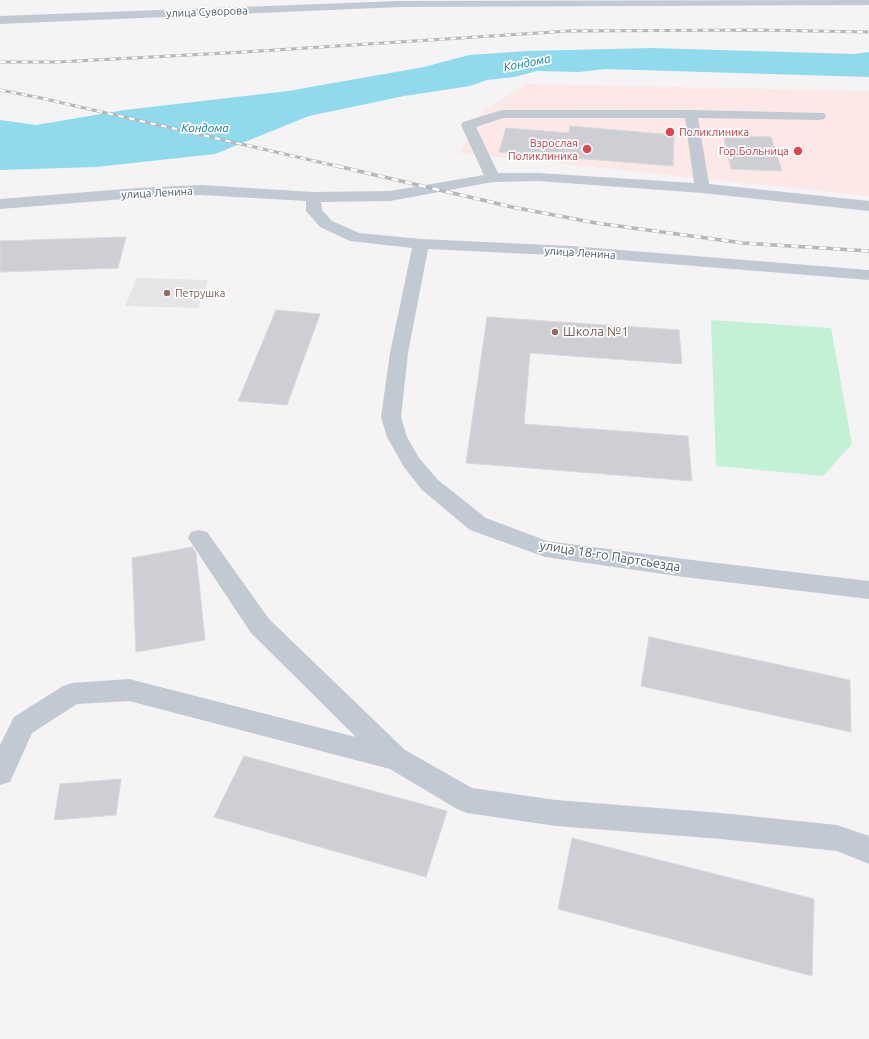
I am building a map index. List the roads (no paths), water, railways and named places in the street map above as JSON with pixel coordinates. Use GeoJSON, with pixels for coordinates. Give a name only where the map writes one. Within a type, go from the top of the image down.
{"type":"FeatureCollection","features":[{"type":"Feature","properties":{"kind":"street","name":"улица Суворова"},"geometry":{"type":"LineString","coordinates":[[0,20],[416,2],[869,2]]}},
{"type":"Feature","properties":{"kind":"street"},"geometry":{"type":"LineString","coordinates":[[493,178],[468,126],[502,114],[819,116]]}},
{"type":"Feature","properties":{"kind":"street"},"geometry":{"type":"LineString","coordinates":[[691,114],[702,188]]}},
{"type":"Feature","properties":{"kind":"street","name":"улица Ленина"},"geometry":{"type":"LineString","coordinates":[[0,204],[137,193],[201,190],[313,197],[390,196],[414,194],[493,178],[538,177],[702,188],[869,206]]}},
{"type":"Feature","properties":{"kind":"street","name":"улица Ленина"},"geometry":{"type":"LineString","coordinates":[[313,197],[314,211],[326,224],[356,238],[421,244],[571,251],[869,275]]}},
{"type":"Feature","properties":{"kind":"street","name":"улица 18-го Партсьезда"},"geometry":{"type":"LineString","coordinates":[[421,244],[399,353],[391,417],[397,437],[411,462],[430,485],[478,524],[545,549],[684,568],[869,590]]}},
{"type":"Feature","properties":{"kind":"street"},"geometry":{"type":"LineString","coordinates":[[199,538],[260,626],[394,758],[467,800],[556,813],[722,826],[837,838],[869,850]]}},
{"type":"Feature","properties":{"kind":"street"},"geometry":{"type":"LineString","coordinates":[[0,773],[23,725],[72,694],[129,690],[394,758]]}},
{"type":"Feature","properties":{"kind":"water","name":"Кондома"},"geometry":{"type":"Polygon","coordinates":[[[652,48],[854,54],[869,52],[869,77],[605,69],[579,72],[537,71],[514,77],[487,80],[470,86],[404,96],[309,116],[215,154],[96,167],[0,170],[0,120],[36,125],[125,110],[288,91],[424,67],[469,55],[527,51],[652,48]]]}},
{"type":"Feature","properties":{"kind":"railway"},"geometry":{"type":"LineString","coordinates":[[0,62],[58,62],[244,52],[569,31],[757,30],[869,32]]}},
{"type":"Feature","properties":{"kind":"railway"},"geometry":{"type":"LineString","coordinates":[[0,90],[41,98],[341,167]]}},
{"type":"Feature","properties":{"kind":"railway"},"geometry":{"type":"LineString","coordinates":[[337,166],[512,207],[596,223],[743,243],[869,251]]}},
{"type":"Feature","properties":{"kind":"place","name":"Поликлиника"},"geometry":{"type":"Point","coordinates":[670,132]}},
{"type":"Feature","properties":{"kind":"place","name":"Взрослая Поликлиника"},"geometry":{"type":"Point","coordinates":[587,149]}},
{"type":"Feature","properties":{"kind":"place","name":"Гор.Больница"},"geometry":{"type":"Point","coordinates":[798,151]}},
{"type":"Feature","properties":{"kind":"place","name":"Петрушка"},"geometry":{"type":"Point","coordinates":[167,293]}},
{"type":"Feature","properties":{"kind":"place","name":"Школа №1"},"geometry":{"type":"Point","coordinates":[555,332]}}]}
